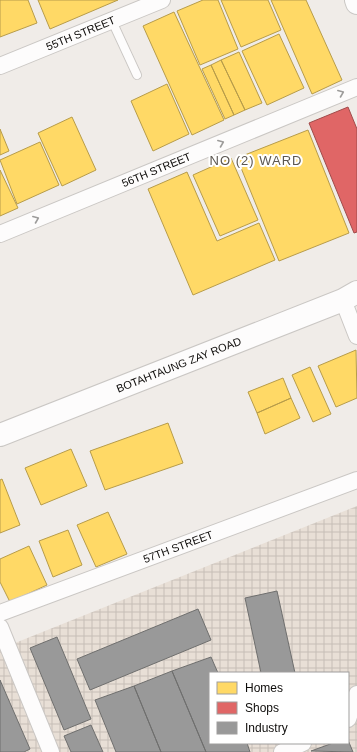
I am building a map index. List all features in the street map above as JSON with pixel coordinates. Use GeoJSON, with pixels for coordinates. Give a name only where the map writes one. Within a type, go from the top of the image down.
{"type":"FeatureCollection","features":[{"type":"Feature","properties":{"kind":"main road","name":"BOTAHTAUNG ZAY ROAD"},"geometry":{"type":"LineString","coordinates":[[0,435],[350,296]]}},
{"type":"Feature","properties":{"kind":"street","name":"55TH STREET"},"geometry":{"type":"LineString","coordinates":[[0,66],[162,0]]}},
{"type":"Feature","properties":{"kind":"street","name":"56TH STREET"},"geometry":{"type":"LineString","coordinates":[[0,234],[357,87]]}},
{"type":"Feature","properties":{"kind":"street"},"geometry":{"type":"LineString","coordinates":[[350,296],[357,336]]}},
{"type":"Feature","properties":{"kind":"street","name":"57TH STREET"},"geometry":{"type":"LineString","coordinates":[[0,613],[357,480]]}},
{"type":"Feature","properties":{"kind":"street"},"geometry":{"type":"LineString","coordinates":[[0,627],[51,752]]}},
{"type":"Feature","properties":{"kind":"street"},"geometry":{"type":"LineString","coordinates":[[349,715],[357,694]]}},
{"type":"Feature","properties":{"kind":"street"},"geometry":{"type":"LineString","coordinates":[[282,752],[302,744]]}},
{"type":"Feature","properties":{"kind":"lane"},"geometry":{"type":"LineString","coordinates":[[112,21],[137,75]]}},
{"type":"Feature","properties":{"kind":"shaded area"},"geometry":{"type":"Polygon","coordinates":[[[357,506],[357,752],[0,752],[0,649],[357,506]]]}},
{"type":"Feature","properties":{"kind":"building: Homes"},"geometry":{"type":"Polygon","coordinates":[[[0,0],[28,0],[37,23],[0,37],[0,0]]]}},
{"type":"Feature","properties":{"kind":"building: Homes"},"geometry":{"type":"Polygon","coordinates":[[[38,0],[118,0],[50,29],[38,0]]]}},
{"type":"Feature","properties":{"kind":"building: Homes"},"geometry":{"type":"Polygon","coordinates":[[[203,0],[218,0],[238,49],[200,65],[177,11],[203,0]]]}},
{"type":"Feature","properties":{"kind":"building: Homes"},"geometry":{"type":"Polygon","coordinates":[[[221,0],[268,0],[281,30],[241,47],[221,0]]]}},
{"type":"Feature","properties":{"kind":"building: Homes"},"geometry":{"type":"Polygon","coordinates":[[[271,0],[306,0],[342,80],[312,94],[271,0]]]}},
{"type":"Feature","properties":{"kind":"building: Homes"},"geometry":{"type":"Polygon","coordinates":[[[174,12],[224,120],[192,135],[143,26],[174,12]]]}},
{"type":"Feature","properties":{"kind":"building: Homes"},"geometry":{"type":"Polygon","coordinates":[[[279,34],[304,88],[267,105],[242,51],[279,34]]]}},
{"type":"Feature","properties":{"kind":"building: Homes"},"geometry":{"type":"Polygon","coordinates":[[[239,52],[262,103],[245,110],[221,60],[239,52]]]}},
{"type":"Feature","properties":{"kind":"building: Homes"},"geometry":{"type":"Polygon","coordinates":[[[221,60],[245,110],[234,115],[211,65],[221,60]]]}},
{"type":"Feature","properties":{"kind":"building: Homes"},"geometry":{"type":"Polygon","coordinates":[[[211,65],[234,115],[225,119],[202,69],[211,65]]]}},
{"type":"Feature","properties":{"kind":"building: Homes"},"geometry":{"type":"Polygon","coordinates":[[[167,84],[189,134],[153,151],[131,101],[167,84]]]}},
{"type":"Feature","properties":{"kind":"building: Homes"},"geometry":{"type":"Polygon","coordinates":[[[72,117],[96,170],[62,186],[38,133],[72,117]]]}},
{"type":"Feature","properties":{"kind":"building: Homes"},"geometry":{"type":"Polygon","coordinates":[[[0,129],[9,151],[0,155],[0,129]]]}},
{"type":"Feature","properties":{"kind":"building: Homes"},"geometry":{"type":"Polygon","coordinates":[[[308,130],[349,233],[279,261],[237,158],[308,130]]]}},
{"type":"Feature","properties":{"kind":"building: Homes"},"geometry":{"type":"Polygon","coordinates":[[[40,142],[59,185],[17,204],[0,160],[40,142]]]}},
{"type":"Feature","properties":{"kind":"building: Homes"},"geometry":{"type":"Polygon","coordinates":[[[231,158],[258,220],[220,236],[193,175],[231,158]]]}},
{"type":"Feature","properties":{"kind":"building: Homes"},"geometry":{"type":"Polygon","coordinates":[[[0,170],[18,208],[0,216],[0,170]]]}},
{"type":"Feature","properties":{"kind":"building: Homes"},"geometry":{"type":"Polygon","coordinates":[[[187,172],[217,241],[259,223],[275,260],[193,295],[148,189],[187,172]]]}},
{"type":"Feature","properties":{"kind":"building: Homes"},"geometry":{"type":"Polygon","coordinates":[[[356,350],[357,398],[336,407],[318,366],[356,350]]]}},
{"type":"Feature","properties":{"kind":"building: Homes"},"geometry":{"type":"Polygon","coordinates":[[[310,367],[331,414],[313,422],[292,375],[310,367]]]}},
{"type":"Feature","properties":{"kind":"building: Homes"},"geometry":{"type":"Polygon","coordinates":[[[283,378],[291,398],[257,413],[248,392],[283,378]]]}},
{"type":"Feature","properties":{"kind":"building: Homes"},"geometry":{"type":"Polygon","coordinates":[[[291,398],[300,418],[265,434],[257,413],[291,398]]]}},
{"type":"Feature","properties":{"kind":"building: Homes"},"geometry":{"type":"Polygon","coordinates":[[[168,423],[183,463],[105,490],[90,451],[168,423]]]}},
{"type":"Feature","properties":{"kind":"building: Homes"},"geometry":{"type":"Polygon","coordinates":[[[71,449],[87,486],[41,505],[25,468],[71,449]]]}},
{"type":"Feature","properties":{"kind":"building: Homes"},"geometry":{"type":"Polygon","coordinates":[[[2,479],[20,525],[0,533],[0,480],[2,479]]]}},
{"type":"Feature","properties":{"kind":"building: Homes"},"geometry":{"type":"Polygon","coordinates":[[[108,512],[127,554],[96,567],[77,525],[108,512]]]}},
{"type":"Feature","properties":{"kind":"building: Homes"},"geometry":{"type":"Polygon","coordinates":[[[68,530],[82,565],[53,577],[39,541],[68,530]]]}},
{"type":"Feature","properties":{"kind":"building: Homes"},"geometry":{"type":"Polygon","coordinates":[[[29,546],[47,585],[10,602],[0,582],[0,559],[29,546]]]}},
{"type":"Feature","properties":{"kind":"building: Shops"},"geometry":{"type":"Polygon","coordinates":[[[348,107],[357,129],[357,232],[354,233],[309,123],[348,107]]]}},
{"type":"Feature","properties":{"kind":"building: Industry"},"geometry":{"type":"Polygon","coordinates":[[[277,591],[295,672],[261,672],[245,598],[277,591]]]}},
{"type":"Feature","properties":{"kind":"building: Industry"},"geometry":{"type":"Polygon","coordinates":[[[198,609],[211,640],[90,690],[77,659],[198,609]]]}},
{"type":"Feature","properties":{"kind":"building: Industry"},"geometry":{"type":"Polygon","coordinates":[[[57,637],[91,719],[64,730],[30,648],[57,637]]]}},
{"type":"Feature","properties":{"kind":"building: Industry"},"geometry":{"type":"Polygon","coordinates":[[[211,657],[218,672],[209,672],[209,744],[247,744],[250,752],[206,752],[172,671],[211,657]]]}},
{"type":"Feature","properties":{"kind":"building: Industry"},"geometry":{"type":"Polygon","coordinates":[[[172,671],[206,752],[161,752],[134,686],[172,671]]]}},
{"type":"Feature","properties":{"kind":"building: Industry"},"geometry":{"type":"Polygon","coordinates":[[[0,680],[30,749],[24,752],[0,752],[0,680]]]}},
{"type":"Feature","properties":{"kind":"building: Industry"},"geometry":{"type":"Polygon","coordinates":[[[134,686],[161,752],[116,752],[95,700],[134,686]]]}},
{"type":"Feature","properties":{"kind":"building: Industry"},"geometry":{"type":"Polygon","coordinates":[[[91,725],[103,752],[71,752],[64,736],[91,725]]]}},
{"type":"Feature","properties":{"kind":"building: Industry"},"geometry":{"type":"Polygon","coordinates":[[[349,742],[353,752],[311,751],[330,744],[349,744],[349,742]]]}},
{"type":"Feature","properties":{"kind":"district","name":"NO (2) WARD"},"geometry":{"type":"Point","coordinates":[256,160]}}]}
